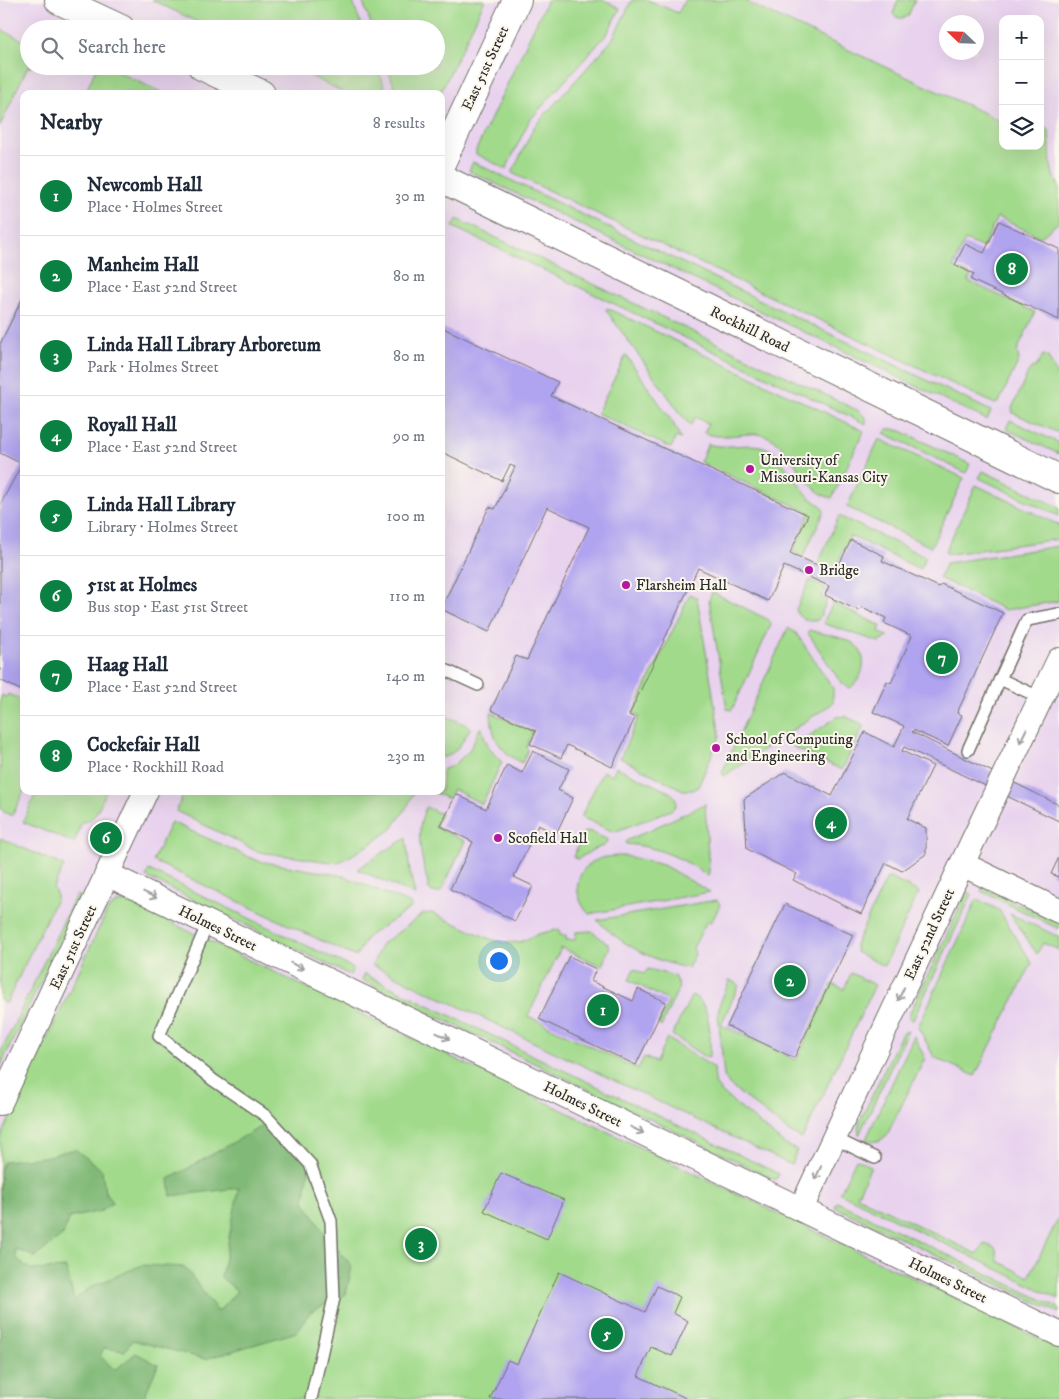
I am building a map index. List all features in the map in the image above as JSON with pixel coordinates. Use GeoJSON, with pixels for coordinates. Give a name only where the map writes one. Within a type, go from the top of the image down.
{"type":"FeatureCollection","features":[{"type":"Feature","properties":{"kind":"main road"},"geometry":{"type":"LineString","coordinates":[[59,0],[102,20]]}},
{"type":"Feature","properties":{"kind":"main road","name":"East 51st Street"},"geometry":{"type":"LineString","coordinates":[[445,154],[517,0]]}},
{"type":"Feature","properties":{"kind":"main road"},"geometry":{"type":"LineString","coordinates":[[221,75],[253,90]]}},
{"type":"Feature","properties":{"kind":"main road","name":"Rockhill Road"},"geometry":{"type":"LineString","coordinates":[[445,180],[1059,479]]}},
{"type":"Feature","properties":{"kind":"street","name":"East 52nd Street"},"geometry":{"type":"LineString","coordinates":[[801,1209],[1059,660]]}},
{"type":"Feature","properties":{"kind":"street","name":"East 51st Street"},"geometry":{"type":"LineString","coordinates":[[0,1103],[144,795]]}},
{"type":"Feature","properties":{"kind":"street"},"geometry":{"type":"LineString","coordinates":[[962,864],[1059,911]]}},
{"type":"Feature","properties":{"kind":"street","name":"Holmes Street"},"geometry":{"type":"LineString","coordinates":[[106,874],[1059,1334]]}},
{"type":"Feature","properties":{"kind":"lane"},"geometry":{"type":"LineString","coordinates":[[968,750],[1027,620],[1059,614]]}},
{"type":"Feature","properties":{"kind":"lane"},"geometry":{"type":"LineString","coordinates":[[445,670],[478,685]]}},
{"type":"Feature","properties":{"kind":"lane"},"geometry":{"type":"LineString","coordinates":[[1000,679],[1041,698]]}},
{"type":"Feature","properties":{"kind":"lane"},"geometry":{"type":"LineString","coordinates":[[208,923],[159,1036],[214,1080],[266,1116],[310,1164],[331,1221],[334,1298],[312,1399]]}},
{"type":"Feature","properties":{"kind":"lane"},"geometry":{"type":"LineString","coordinates":[[834,1138],[875,1158]]}},
{"type":"Feature","properties":{"kind":"shaded area","name":"University of Missouri-Kansas City"},"geometry":{"type":"Polygon","coordinates":[[[0,0],[1059,0],[1059,1399],[0,1399],[0,0]]]}},
{"type":"Feature","properties":{"kind":"green space"},"geometry":{"type":"Polygon","coordinates":[[[152,0],[352,0],[360,20],[193,20],[152,0]]]}},
{"type":"Feature","properties":{"kind":"green space"},"geometry":{"type":"Polygon","coordinates":[[[362,0],[485,0],[442,90],[396,90],[390,75],[445,75],[445,20],[370,20],[362,0]]]}},
{"type":"Feature","properties":{"kind":"green space"},"geometry":{"type":"Polygon","coordinates":[[[547,0],[605,0],[620,9],[607,34],[529,121],[506,169],[476,154],[476,150],[547,0]]]}},
{"type":"Feature","properties":{"kind":"green space"},"geometry":{"type":"Polygon","coordinates":[[[632,0],[648,0],[678,13],[685,0],[749,0],[748,3],[999,120],[997,128],[999,129],[999,150],[1044,150],[1044,128],[1049,130],[1051,165],[1053,175],[1059,186],[1059,222],[1041,237],[997,217],[983,248],[965,240],[953,267],[971,276],[968,281],[1035,312],[1017,351],[1019,360],[999,402],[995,404],[512,173],[534,127],[612,40],[632,0]]]}},
{"type":"Feature","properties":{"kind":"green space"},"geometry":{"type":"Polygon","coordinates":[[[898,0],[915,0],[908,16],[904,18],[896,17],[893,14],[898,0]]]}},
{"type":"Feature","properties":{"kind":"green space"},"geometry":{"type":"Polygon","coordinates":[[[0,29],[20,39],[20,75],[24,75],[0,126],[0,29]]]}},
{"type":"Feature","properties":{"kind":"green space"},"geometry":{"type":"Polygon","coordinates":[[[93,75],[124,75],[156,90],[87,90],[93,75]]]}},
{"type":"Feature","properties":{"kind":"green space"},"geometry":{"type":"Polygon","coordinates":[[[308,75],[380,75],[386,90],[339,90],[308,75]]]}},
{"type":"Feature","properties":{"kind":"green space"},"geometry":{"type":"Polygon","coordinates":[[[473,162],[991,411],[987,420],[469,171],[473,162]]]}},
{"type":"Feature","properties":{"kind":"green space"},"geometry":{"type":"Polygon","coordinates":[[[457,219],[859,411],[866,418],[866,424],[453,227],[457,219]]]}},
{"type":"Feature","properties":{"kind":"green space"},"geometry":{"type":"Polygon","coordinates":[[[607,308],[864,431],[832,498],[814,488],[785,451],[769,437],[755,434],[712,435],[704,433],[708,424],[695,417],[691,425],[686,421],[606,310],[607,308]]]}},
{"type":"Feature","properties":{"kind":"green space"},"geometry":{"type":"Polygon","coordinates":[[[626,355],[673,423],[681,439],[676,437],[671,448],[597,413],[626,355]]]}},
{"type":"Feature","properties":{"kind":"green space"},"geometry":{"type":"Polygon","coordinates":[[[1043,355],[1048,357],[1059,379],[1059,433],[1013,413],[1012,408],[1030,369],[1037,366],[1043,355]]]}},
{"type":"Feature","properties":{"kind":"green space"},"geometry":{"type":"Polygon","coordinates":[[[1010,420],[1059,443],[1059,454],[1006,429],[1010,420]]]}},
{"type":"Feature","properties":{"kind":"green space"},"geometry":{"type":"Polygon","coordinates":[[[888,429],[901,431],[970,464],[966,473],[884,433],[888,429]]]}},
{"type":"Feature","properties":{"kind":"green space"},"geometry":{"type":"Polygon","coordinates":[[[879,439],[964,478],[931,547],[847,507],[879,439]]]}},
{"type":"Feature","properties":{"kind":"green space"},"geometry":{"type":"Polygon","coordinates":[[[708,444],[716,446],[751,445],[767,448],[774,452],[809,497],[823,507],[824,512],[803,557],[793,552],[810,513],[700,462],[708,444]]]}},
{"type":"Feature","properties":{"kind":"green space"},"geometry":{"type":"Polygon","coordinates":[[[983,471],[1059,507],[1059,516],[979,478],[983,471]]]}},
{"type":"Feature","properties":{"kind":"green space"},"geometry":{"type":"Polygon","coordinates":[[[976,485],[1059,525],[1059,539],[950,554],[945,552],[976,485]]]}},
{"type":"Feature","properties":{"kind":"green space"},"geometry":{"type":"Polygon","coordinates":[[[839,516],[926,557],[920,569],[850,536],[834,571],[818,563],[839,516]]]}},
{"type":"Feature","properties":{"kind":"green space"},"geometry":{"type":"Polygon","coordinates":[[[1059,546],[1059,601],[1005,610],[939,578],[946,563],[1059,546]]]}},
{"type":"Feature","properties":{"kind":"green space"},"geometry":{"type":"Polygon","coordinates":[[[810,580],[826,588],[821,597],[827,600],[819,619],[815,621],[801,617],[796,609],[810,580]]]}},
{"type":"Feature","properties":{"kind":"green space"},"geometry":{"type":"Polygon","coordinates":[[[712,592],[769,620],[771,625],[732,710],[727,709],[709,600],[712,592]]]}},
{"type":"Feature","properties":{"kind":"green space"},"geometry":{"type":"Polygon","coordinates":[[[690,594],[697,598],[720,736],[698,787],[693,790],[683,790],[620,758],[639,716],[633,713],[690,594]]]}},
{"type":"Feature","properties":{"kind":"green space"},"geometry":{"type":"Polygon","coordinates":[[[833,603],[881,626],[879,632],[889,637],[879,642],[825,624],[824,621],[833,603]]]}},
{"type":"Feature","properties":{"kind":"green space"},"geometry":{"type":"Polygon","coordinates":[[[788,628],[796,633],[833,688],[833,703],[724,776],[722,772],[788,628]]]}},
{"type":"Feature","properties":{"kind":"green space"},"geometry":{"type":"Polygon","coordinates":[[[809,630],[851,642],[861,652],[863,658],[862,672],[850,688],[841,683],[808,633],[809,630]]]}},
{"type":"Feature","properties":{"kind":"green space"},"geometry":{"type":"Polygon","coordinates":[[[8,694],[20,699],[20,795],[22,795],[12,816],[0,808],[0,700],[2,695],[6,697],[8,694]]]}},
{"type":"Feature","properties":{"kind":"green space"},"geometry":{"type":"Polygon","coordinates":[[[491,712],[533,732],[522,763],[508,754],[498,743],[493,729],[491,712]]]}},
{"type":"Feature","properties":{"kind":"green space"},"geometry":{"type":"Polygon","coordinates":[[[445,716],[471,727],[462,742],[445,757],[445,716]]]}},
{"type":"Feature","properties":{"kind":"green space"},"geometry":{"type":"Polygon","coordinates":[[[845,716],[864,725],[842,770],[793,747],[837,717],[845,716]]]}},
{"type":"Feature","properties":{"kind":"green space"},"geometry":{"type":"Polygon","coordinates":[[[480,728],[482,728],[489,747],[502,762],[482,804],[453,789],[448,799],[439,795],[445,795],[445,769],[454,765],[469,751],[480,728]]]}},
{"type":"Feature","properties":{"kind":"green space"},"geometry":{"type":"Polygon","coordinates":[[[616,767],[671,793],[676,799],[676,806],[671,810],[614,832],[581,817],[603,771],[612,775],[616,767]]]}},
{"type":"Feature","properties":{"kind":"green space"},"geometry":{"type":"Polygon","coordinates":[[[35,795],[104,795],[100,806],[91,819],[82,822],[74,843],[23,822],[35,795]]]}},
{"type":"Feature","properties":{"kind":"green space"},"geometry":{"type":"Polygon","coordinates":[[[183,795],[412,795],[392,829],[338,863],[259,852],[176,811],[183,795]]]}},
{"type":"Feature","properties":{"kind":"green space"},"geometry":{"type":"Polygon","coordinates":[[[705,804],[708,876],[669,854],[648,847],[626,844],[626,841],[705,804]]]}},
{"type":"Feature","properties":{"kind":"green space"},"geometry":{"type":"Polygon","coordinates":[[[426,807],[441,814],[435,827],[465,841],[439,893],[432,892],[429,889],[420,848],[420,827],[426,807]]]}},
{"type":"Feature","properties":{"kind":"green space"},"geometry":{"type":"Polygon","coordinates":[[[171,822],[258,861],[344,876],[411,904],[411,908],[367,937],[356,957],[153,861],[171,822]]]}},
{"type":"Feature","properties":{"kind":"green space"},"geometry":{"type":"Polygon","coordinates":[[[589,831],[608,840],[604,846],[594,849],[578,859],[573,857],[584,832],[589,831]]]}},
{"type":"Feature","properties":{"kind":"green space"},"geometry":{"type":"Polygon","coordinates":[[[0,838],[64,866],[53,888],[56,893],[56,899],[6,1004],[0,1000],[0,838]]]}},
{"type":"Feature","properties":{"kind":"green space"},"geometry":{"type":"Polygon","coordinates":[[[406,838],[415,895],[357,869],[406,838]]]}},
{"type":"Feature","properties":{"kind":"green space"},"geometry":{"type":"Polygon","coordinates":[[[626,856],[663,865],[710,892],[589,914],[583,907],[578,891],[580,876],[584,869],[590,863],[599,859],[626,856]]]}},
{"type":"Feature","properties":{"kind":"green space"},"geometry":{"type":"Polygon","coordinates":[[[149,870],[353,968],[350,975],[146,877],[149,870]]]}},
{"type":"Feature","properties":{"kind":"green space"},"geometry":{"type":"Polygon","coordinates":[[[887,878],[919,892],[884,966],[856,952],[855,945],[887,878]]]}},
{"type":"Feature","properties":{"kind":"green space"},"geometry":{"type":"Polygon","coordinates":[[[982,887],[1059,923],[1059,929],[981,891],[982,887]]]}},
{"type":"Feature","properties":{"kind":"green space"},"geometry":{"type":"Polygon","coordinates":[[[967,892],[972,894],[913,1020],[908,1017],[967,892]]]}},
{"type":"Feature","properties":{"kind":"green space"},"geometry":{"type":"Polygon","coordinates":[[[76,895],[81,897],[0,1067],[0,1054],[76,895]]]}},
{"type":"Feature","properties":{"kind":"green space"},"geometry":{"type":"Polygon","coordinates":[[[977,899],[999,910],[1032,963],[975,1076],[934,1057],[918,1027],[977,899]]]}},
{"type":"Feature","properties":{"kind":"green space"},"geometry":{"type":"Polygon","coordinates":[[[717,900],[720,905],[712,921],[706,923],[693,948],[695,954],[688,968],[651,957],[639,951],[617,937],[597,920],[717,900]]]}},
{"type":"Feature","properties":{"kind":"green space"},"geometry":{"type":"Polygon","coordinates":[[[128,902],[1059,1348],[1059,1399],[0,1399],[0,1139],[108,909],[116,903],[128,902]]]}},
{"type":"Feature","properties":{"kind":"green space"},"geometry":{"type":"Polygon","coordinates":[[[432,913],[490,939],[504,943],[520,942],[538,934],[559,929],[560,935],[566,935],[566,940],[575,940],[576,932],[592,931],[610,946],[602,966],[561,948],[528,1016],[638,1069],[644,1057],[656,1062],[667,1038],[714,1068],[715,1083],[721,1092],[784,1144],[797,1150],[791,1165],[372,965],[382,944],[423,914],[432,913]]]}},
{"type":"Feature","properties":{"kind":"green space"},"geometry":{"type":"Polygon","coordinates":[[[1010,914],[1059,937],[1059,950],[1043,943],[1037,954],[1010,914]]]}},
{"type":"Feature","properties":{"kind":"green space"},"geometry":{"type":"Polygon","coordinates":[[[634,969],[644,974],[648,969],[674,976],[679,987],[661,1027],[658,1024],[669,1001],[629,980],[634,969]]]}},
{"type":"Feature","properties":{"kind":"green space"},"geometry":{"type":"Polygon","coordinates":[[[851,973],[875,985],[802,1139],[789,1132],[729,1085],[724,1076],[718,1013],[720,1003],[730,980],[739,985],[721,1025],[796,1060],[832,984],[844,989],[851,973]]]}},
{"type":"Feature","properties":{"kind":"green space"},"geometry":{"type":"Polygon","coordinates":[[[364,974],[779,1174],[776,1180],[362,980],[364,974]]]}},
{"type":"Feature","properties":{"kind":"green space"},"geometry":{"type":"Polygon","coordinates":[[[692,995],[699,1000],[706,1013],[710,1031],[710,1056],[705,1057],[672,1035],[692,995]]]}},
{"type":"Feature","properties":{"kind":"green space"},"geometry":{"type":"Polygon","coordinates":[[[908,1031],[859,1135],[860,1121],[902,1033],[908,1031]]]}},
{"type":"Feature","properties":{"kind":"green space"},"geometry":{"type":"Polygon","coordinates":[[[914,1036],[925,1058],[887,1135],[877,1141],[866,1139],[914,1036]]]}},
{"type":"Feature","properties":{"kind":"green space"},"geometry":{"type":"Polygon","coordinates":[[[271,1121],[310,1164],[304,1201],[324,1233],[352,1266],[346,1294],[310,1312],[297,1332],[205,1359],[132,1340],[125,1351],[104,1348],[100,1356],[115,1370],[136,1353],[158,1365],[144,1399],[0,1399],[0,1170],[4,1161],[44,1157],[75,1149],[102,1170],[105,1192],[113,1202],[101,1211],[69,1218],[63,1235],[35,1257],[15,1249],[17,1259],[31,1270],[66,1268],[74,1300],[91,1287],[142,1265],[185,1267],[218,1312],[237,1291],[221,1277],[239,1188],[171,1196],[169,1179],[271,1121]]]}},
{"type":"Feature","properties":{"kind":"green space"},"geometry":{"type":"Polygon","coordinates":[[[856,1159],[871,1166],[857,1196],[977,1254],[984,1244],[991,1246],[996,1249],[998,1261],[1029,1277],[1059,1217],[1059,1299],[840,1193],[856,1159]]]}},
{"type":"Feature","properties":{"kind":"green space"},"geometry":{"type":"Polygon","coordinates":[[[837,1202],[1059,1308],[1059,1313],[835,1207],[837,1202]]]}},
{"type":"Feature","properties":{"kind":"building"},"geometry":{"type":"Polygon","coordinates":[[[999,221],[1059,249],[1059,320],[971,280],[974,274],[955,265],[965,244],[984,253],[999,221]]]}},
{"type":"Feature","properties":{"kind":"building"},"geometry":{"type":"Polygon","coordinates":[[[20,303],[20,463],[0,453],[0,344],[20,303]]]}},
{"type":"Feature","properties":{"kind":"building"},"geometry":{"type":"Polygon","coordinates":[[[445,329],[558,382],[551,396],[808,515],[790,553],[835,573],[851,540],[884,556],[882,561],[939,587],[941,584],[1003,613],[957,713],[962,715],[948,746],[913,730],[912,732],[1059,805],[1059,821],[904,747],[902,751],[933,766],[907,819],[926,828],[926,854],[902,871],[886,863],[861,914],[793,880],[797,874],[747,849],[744,799],[785,772],[832,796],[865,732],[894,747],[904,726],[873,712],[887,681],[891,683],[912,636],[884,623],[886,618],[862,607],[859,611],[825,595],[829,586],[784,566],[768,601],[698,568],[629,715],[635,718],[612,767],[567,745],[561,758],[530,744],[536,731],[491,710],[516,656],[527,660],[589,527],[547,507],[489,632],[445,611],[445,600],[489,507],[495,509],[515,467],[510,465],[502,481],[445,453],[445,329]]]}},
{"type":"Feature","properties":{"kind":"building"},"geometry":{"type":"Polygon","coordinates":[[[20,468],[20,690],[0,680],[0,505],[20,468]]]}},
{"type":"Feature","properties":{"kind":"building","name":"Scofield Hall"},"geometry":{"type":"Polygon","coordinates":[[[533,751],[569,769],[558,790],[573,798],[556,834],[538,825],[514,877],[533,886],[515,921],[450,889],[473,842],[441,826],[456,794],[486,809],[507,765],[522,773],[533,751]]]}},
{"type":"Feature","properties":{"kind":"building"},"geometry":{"type":"Polygon","coordinates":[[[1059,857],[1059,877],[1051,874],[1059,857]]]}},
{"type":"Feature","properties":{"kind":"building"},"geometry":{"type":"Polygon","coordinates":[[[785,904],[853,935],[794,1058],[727,1026],[785,904]]]}},
{"type":"Feature","properties":{"kind":"building"},"geometry":{"type":"Polygon","coordinates":[[[569,956],[596,969],[591,981],[633,1001],[638,989],[666,1002],[636,1065],[539,1019],[569,956]]]}},
{"type":"Feature","properties":{"kind":"building"},"geometry":{"type":"Polygon","coordinates":[[[501,1173],[564,1200],[547,1239],[484,1211],[501,1173]]]}},
{"type":"Feature","properties":{"kind":"building"},"geometry":{"type":"Polygon","coordinates":[[[559,1272],[645,1312],[657,1286],[680,1297],[673,1313],[688,1321],[672,1356],[651,1347],[638,1376],[688,1399],[490,1399],[508,1360],[517,1364],[559,1272]]]}},
{"type":"Feature","properties":{"kind":"place","name":"Cockefair Hall"},"geometry":{"type":"Point","coordinates":[1012,269]}},
{"type":"Feature","properties":{"kind":"place","name":"University of Missouri-Kansas City"},"geometry":{"type":"Point","coordinates":[750,469]}},
{"type":"Feature","properties":{"kind":"place","name":"Bridge"},"geometry":{"type":"Point","coordinates":[809,570]}},
{"type":"Feature","properties":{"kind":"place","name":"Flarsheim Hall"},"geometry":{"type":"Point","coordinates":[626,585]}},
{"type":"Feature","properties":{"kind":"place","name":"Haag Hall"},"geometry":{"type":"Point","coordinates":[942,658]}},
{"type":"Feature","properties":{"kind":"place","name":"School of Computing and Engineering"},"geometry":{"type":"Point","coordinates":[716,748]}},
{"type":"Feature","properties":{"kind":"place","name":"Royall Hall"},"geometry":{"type":"Point","coordinates":[831,823]}},
{"type":"Feature","properties":{"kind":"place","name":"51st at Holmes"},"geometry":{"type":"Point","coordinates":[106,838]}},
{"type":"Feature","properties":{"kind":"place","name":"Scofield Hall"},"geometry":{"type":"Point","coordinates":[498,838]}},
{"type":"Feature","properties":{"kind":"place","name":"Manheim Hall"},"geometry":{"type":"Point","coordinates":[790,981]}},
{"type":"Feature","properties":{"kind":"place","name":"Newcomb Hall"},"geometry":{"type":"Point","coordinates":[603,1010]}},
{"type":"Feature","properties":{"kind":"place","name":"Linda Hall Library Arboretum"},"geometry":{"type":"Point","coordinates":[421,1244]}},
{"type":"Feature","properties":{"kind":"place","name":"Linda Hall Library"},"geometry":{"type":"Point","coordinates":[607,1334]}}]}
